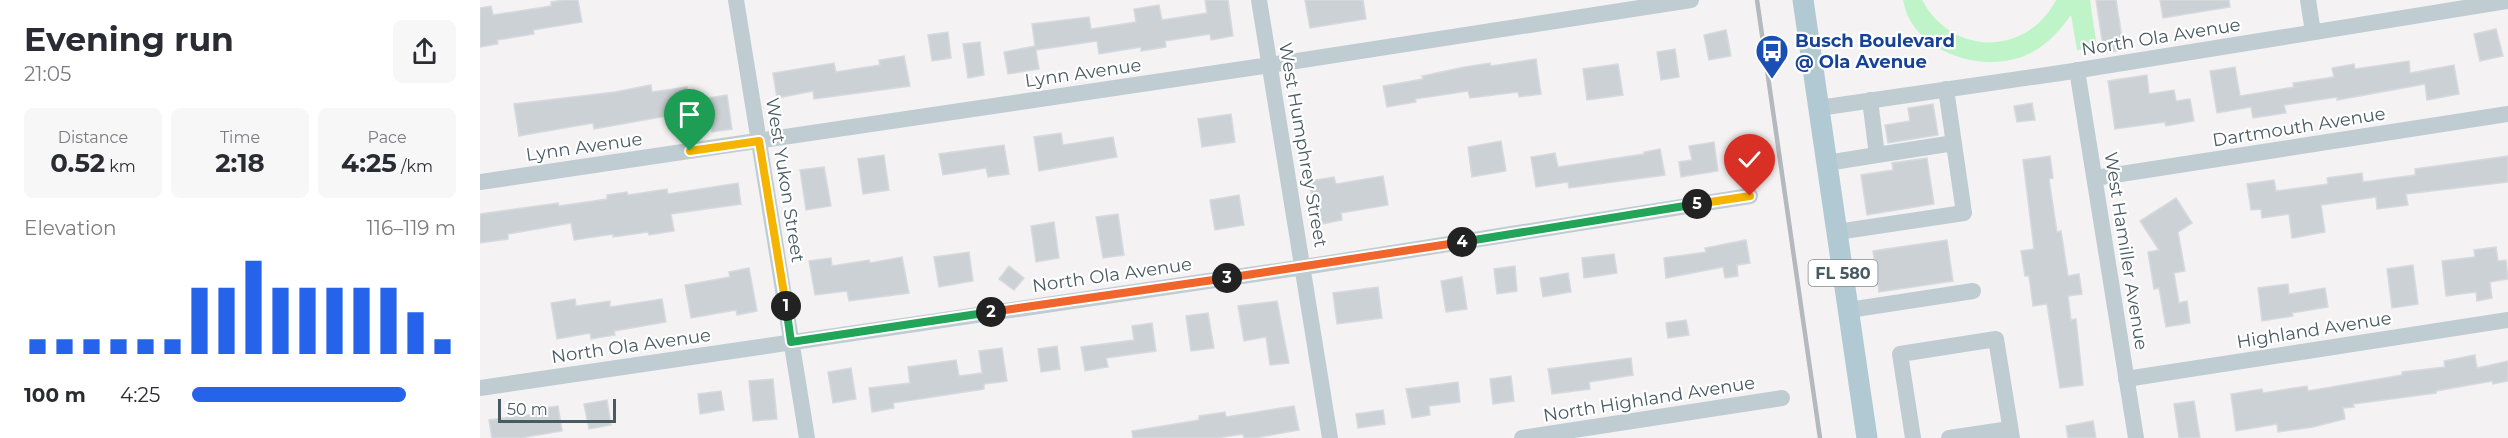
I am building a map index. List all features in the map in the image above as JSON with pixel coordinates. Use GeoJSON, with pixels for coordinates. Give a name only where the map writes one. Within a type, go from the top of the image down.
{"type":"FeatureCollection","features":[{"type":"Feature","properties":{"kind":"main road","name":"FL 580"},"geometry":{"type":"LineString","coordinates":[[1803,0],[1867,438]]}},
{"type":"Feature","properties":{"kind":"street","name":"West Yukon Street"},"geometry":{"type":"LineString","coordinates":[[736,0],[807,438]]}},
{"type":"Feature","properties":{"kind":"street","name":"West Humphrey Street"},"geometry":{"type":"LineString","coordinates":[[1259,0],[1330,438]]}},
{"type":"Feature","properties":{"kind":"street","name":"Lynn Avenue"},"geometry":{"type":"LineString","coordinates":[[480,182],[1691,0]]}},
{"type":"Feature","properties":{"kind":"street"},"geometry":{"type":"LineString","coordinates":[[2308,0],[2313,32]]}},
{"type":"Feature","properties":{"kind":"street","name":"North Ola Avenue"},"geometry":{"type":"LineString","coordinates":[[1819,108],[2508,2]]}},
{"type":"Feature","properties":{"kind":"street","name":"West Hamiller Avenue"},"geometry":{"type":"LineString","coordinates":[[2077,70],[2136,438]]}},
{"type":"Feature","properties":{"kind":"street"},"geometry":{"type":"LineString","coordinates":[[1837,232],[1964,213],[1946,89]]}},
{"type":"Feature","properties":{"kind":"street"},"geometry":{"type":"LineString","coordinates":[[1870,100],[1877,155]]}},
{"type":"Feature","properties":{"kind":"street","name":"Dartmouth Avenue"},"geometry":{"type":"LineString","coordinates":[[2095,178],[2508,114]]}},
{"type":"Feature","properties":{"kind":"street"},"geometry":{"type":"LineString","coordinates":[[1827,163],[1954,143]]}},
{"type":"Feature","properties":{"kind":"street","name":"North Ola Avenue"},"geometry":{"type":"LineString","coordinates":[[480,388],[1304,267],[1750,196]]}},
{"type":"Feature","properties":{"kind":"street"},"geometry":{"type":"LineString","coordinates":[[1849,310],[1973,291]]}},
{"type":"Feature","properties":{"kind":"street","name":"Highland Avenue"},"geometry":{"type":"LineString","coordinates":[[2126,380],[2508,320]]}},
{"type":"Feature","properties":{"kind":"street"},"geometry":{"type":"LineString","coordinates":[[1913,438],[1900,354],[1996,339],[2011,434],[1949,438]]}},
{"type":"Feature","properties":{"kind":"street","name":"North Highland Avenue"},"geometry":{"type":"LineString","coordinates":[[1522,438],[1782,398]]}},
{"type":"Feature","properties":{"kind":"green space"},"geometry":{"type":"Polygon","coordinates":[[[1903,0],[1922,0],[1935,18],[1951,32],[1970,40],[1989,42],[2008,40],[2027,32],[2043,19],[2056,0],[2090,0],[2097,47],[2077,50],[2071,15],[2048,41],[2026,55],[2001,62],[1965,59],[1947,53],[1918,32],[1908,17],[1903,0]]]}},
{"type":"Feature","properties":{"kind":"building"},"geometry":{"type":"Polygon","coordinates":[[[578,0],[582,22],[533,30],[534,34],[497,40],[498,44],[480,47],[480,8],[491,6],[493,15],[551,6],[551,2],[578,0]]]}},
{"type":"Feature","properties":{"kind":"building"},"geometry":{"type":"Polygon","coordinates":[[[1205,0],[1228,0],[1233,36],[1211,40],[1210,34],[1165,41],[1166,47],[1141,51],[1141,47],[1099,54],[1097,41],[1036,50],[1039,69],[1008,74],[1004,52],[1035,46],[1032,24],[1089,17],[1091,29],[1136,22],[1134,9],[1159,5],[1162,20],[1207,13],[1205,0]]]}},
{"type":"Feature","properties":{"kind":"building"},"geometry":{"type":"Polygon","coordinates":[[[1305,0],[1363,0],[1366,19],[1310,28],[1305,0]]]}},
{"type":"Feature","properties":{"kind":"building"},"geometry":{"type":"Polygon","coordinates":[[[2096,0],[2116,0],[2124,50],[2104,53],[2096,0]]]}},
{"type":"Feature","properties":{"kind":"building"},"geometry":{"type":"Polygon","coordinates":[[[2160,0],[2229,0],[2230,7],[2163,18],[2160,0]]]}},
{"type":"Feature","properties":{"kind":"building"},"geometry":{"type":"Polygon","coordinates":[[[2496,29],[2503,56],[2480,61],[2474,34],[2496,29]]]}},
{"type":"Feature","properties":{"kind":"building"},"geometry":{"type":"Polygon","coordinates":[[[1726,30],[1731,56],[1709,60],[1704,35],[1726,30]]]}},
{"type":"Feature","properties":{"kind":"building"},"geometry":{"type":"Polygon","coordinates":[[[948,32],[951,58],[932,61],[928,35],[948,32]]]}},
{"type":"Feature","properties":{"kind":"building"},"geometry":{"type":"Polygon","coordinates":[[[980,42],[984,75],[968,78],[963,44],[980,42]]]}},
{"type":"Feature","properties":{"kind":"building"},"geometry":{"type":"Polygon","coordinates":[[[1675,49],[1679,77],[1661,80],[1657,52],[1675,49]]]}},
{"type":"Feature","properties":{"kind":"building"},"geometry":{"type":"Polygon","coordinates":[[[904,56],[910,86],[814,99],[813,91],[777,98],[773,73],[834,63],[836,72],[880,65],[879,60],[904,56]]]}},
{"type":"Feature","properties":{"kind":"building"},"geometry":{"type":"Polygon","coordinates":[[[1536,59],[1541,94],[1519,97],[1518,92],[1470,98],[1468,91],[1415,99],[1416,102],[1387,107],[1383,86],[1423,79],[1422,76],[1465,67],[1490,63],[1491,66],[1536,59]]]}},
{"type":"Feature","properties":{"kind":"building"},"geometry":{"type":"Polygon","coordinates":[[[2409,61],[2410,73],[2454,65],[2459,94],[2427,100],[2425,84],[2337,100],[2337,97],[2284,105],[2286,113],[2253,118],[2251,107],[2217,113],[2210,71],[2235,67],[2240,96],[2294,87],[2293,83],[2334,77],[2332,68],[2354,64],[2355,69],[2409,61]]]}},
{"type":"Feature","properties":{"kind":"building"},"geometry":{"type":"Polygon","coordinates":[[[1618,64],[1623,95],[1587,100],[1583,69],[1618,64]]]}},
{"type":"Feature","properties":{"kind":"building"},"geometry":{"type":"Polygon","coordinates":[[[2147,75],[2149,94],[2174,90],[2176,101],[2190,99],[2194,121],[2166,126],[2165,122],[2115,129],[2108,81],[2147,75]]]}},
{"type":"Feature","properties":{"kind":"building"},"geometry":{"type":"Polygon","coordinates":[[[651,85],[652,92],[687,87],[689,101],[727,95],[732,129],[712,132],[710,122],[669,129],[667,116],[594,129],[593,123],[519,136],[514,104],[615,92],[651,85]]]}},
{"type":"Feature","properties":{"kind":"building"},"geometry":{"type":"Polygon","coordinates":[[[2032,103],[2035,120],[2017,122],[2014,106],[2032,103]]]}},
{"type":"Feature","properties":{"kind":"building"},"geometry":{"type":"Polygon","coordinates":[[[1933,104],[1938,135],[1888,143],[1885,125],[1910,121],[1908,108],[1933,104]]]}},
{"type":"Feature","properties":{"kind":"building"},"geometry":{"type":"Polygon","coordinates":[[[1231,114],[1235,142],[1202,147],[1198,119],[1231,114]]]}},
{"type":"Feature","properties":{"kind":"building"},"geometry":{"type":"Polygon","coordinates":[[[1061,133],[1063,145],[1113,137],[1117,157],[1039,171],[1034,137],[1061,133]]]}},
{"type":"Feature","properties":{"kind":"building"},"geometry":{"type":"Polygon","coordinates":[[[1501,141],[1506,171],[1472,177],[1468,147],[1501,141]]]}},
{"type":"Feature","properties":{"kind":"building"},"geometry":{"type":"Polygon","coordinates":[[[1714,142],[1718,171],[1681,177],[1679,162],[1692,160],[1689,146],[1714,142]]]}},
{"type":"Feature","properties":{"kind":"building"},"geometry":{"type":"Polygon","coordinates":[[[1004,145],[1009,174],[988,177],[986,168],[943,175],[939,154],[1004,145]]]}},
{"type":"Feature","properties":{"kind":"building"},"geometry":{"type":"Polygon","coordinates":[[[1660,149],[1665,175],[1569,188],[1568,182],[1536,187],[1531,157],[1555,153],[1558,167],[1644,154],[1644,152],[1660,149]]]}},
{"type":"Feature","properties":{"kind":"building"},"geometry":{"type":"Polygon","coordinates":[[[884,155],[889,190],[863,194],[858,159],[884,155]]]}},
{"type":"Feature","properties":{"kind":"building"},"geometry":{"type":"Polygon","coordinates":[[[2050,156],[2053,178],[2049,179],[2057,232],[2061,231],[2068,276],[2079,274],[2082,294],[2068,296],[2071,320],[2076,319],[2083,385],[2060,388],[2047,304],[2033,306],[2029,276],[2025,276],[2021,251],[2034,249],[2023,160],[2050,156]]]}},
{"type":"Feature","properties":{"kind":"building"},"geometry":{"type":"Polygon","coordinates":[[[2508,156],[2508,182],[2406,194],[2408,205],[2377,209],[2376,197],[2321,205],[2325,232],[2292,238],[2289,214],[2262,218],[2261,209],[2251,210],[2247,184],[2274,180],[2276,191],[2328,184],[2327,178],[2362,173],[2363,182],[2415,175],[2415,169],[2508,156]]]}},
{"type":"Feature","properties":{"kind":"building"},"geometry":{"type":"Polygon","coordinates":[[[1927,158],[1934,204],[1867,215],[1861,175],[1893,170],[1892,163],[1927,158]]]}},
{"type":"Feature","properties":{"kind":"building"},"geometry":{"type":"Polygon","coordinates":[[[824,167],[831,206],[806,210],[800,170],[824,167]]]}},
{"type":"Feature","properties":{"kind":"building"},"geometry":{"type":"Polygon","coordinates":[[[1383,176],[1388,205],[1341,213],[1342,220],[1317,225],[1309,181],[1334,177],[1336,184],[1383,176]]]}},
{"type":"Feature","properties":{"kind":"building"},"geometry":{"type":"Polygon","coordinates":[[[738,183],[741,204],[671,214],[674,231],[613,237],[613,234],[574,240],[571,223],[508,234],[508,239],[480,243],[480,214],[607,199],[607,195],[627,192],[628,195],[667,189],[668,194],[738,183]]]}},
{"type":"Feature","properties":{"kind":"building"},"geometry":{"type":"Polygon","coordinates":[[[1239,195],[1244,225],[1215,230],[1210,200],[1239,195]]]}},
{"type":"Feature","properties":{"kind":"building"},"geometry":{"type":"Polygon","coordinates":[[[2176,198],[2192,223],[2178,232],[2185,271],[2174,273],[2179,303],[2187,301],[2190,323],[2166,327],[2159,288],[2154,289],[2148,252],[2159,250],[2140,221],[2176,198]]]}},
{"type":"Feature","properties":{"kind":"building"},"geometry":{"type":"Polygon","coordinates":[[[1118,214],[1124,255],[1103,258],[1096,217],[1118,214]]]}},
{"type":"Feature","properties":{"kind":"building"},"geometry":{"type":"Polygon","coordinates":[[[1054,222],[1059,258],[1036,262],[1031,226],[1054,222]]]}},
{"type":"Feature","properties":{"kind":"building"},"geometry":{"type":"Polygon","coordinates":[[[1746,240],[1750,263],[1737,265],[1738,276],[1725,278],[1723,267],[1666,278],[1664,258],[1706,252],[1705,248],[1746,240]]]}},
{"type":"Feature","properties":{"kind":"building"},"geometry":{"type":"Polygon","coordinates":[[[1947,240],[1953,281],[1879,292],[1873,251],[1947,240]]]}},
{"type":"Feature","properties":{"kind":"building"},"geometry":{"type":"Polygon","coordinates":[[[2496,247],[2498,261],[2506,260],[2508,279],[2490,282],[2492,298],[2477,301],[2476,292],[2446,296],[2442,261],[2475,257],[2474,250],[2496,247]]]}},
{"type":"Feature","properties":{"kind":"building"},"geometry":{"type":"Polygon","coordinates":[[[969,252],[973,281],[939,287],[934,257],[969,252]]]}},
{"type":"Feature","properties":{"kind":"building"},"geometry":{"type":"Polygon","coordinates":[[[1614,254],[1617,273],[1584,278],[1582,258],[1614,254]]]}},
{"type":"Feature","properties":{"kind":"building"},"geometry":{"type":"Polygon","coordinates":[[[902,257],[909,293],[849,301],[847,291],[815,295],[809,261],[831,258],[832,266],[869,260],[870,263],[902,257]]]}},
{"type":"Feature","properties":{"kind":"building"},"geometry":{"type":"Polygon","coordinates":[[[2413,265],[2418,304],[2392,308],[2387,269],[2413,265]]]}},
{"type":"Feature","properties":{"kind":"building"},"geometry":{"type":"Polygon","coordinates":[[[1009,266],[1024,278],[1014,290],[999,279],[1009,266]]]}},
{"type":"Feature","properties":{"kind":"building"},"geometry":{"type":"Polygon","coordinates":[[[1515,266],[1517,291],[1497,294],[1494,269],[1515,266]]]}},
{"type":"Feature","properties":{"kind":"building"},"geometry":{"type":"Polygon","coordinates":[[[749,268],[757,311],[737,315],[736,310],[691,318],[685,285],[730,277],[729,272],[749,268]]]}},
{"type":"Feature","properties":{"kind":"building"},"geometry":{"type":"Polygon","coordinates":[[[1568,273],[1571,292],[1543,297],[1540,278],[1568,273]]]}},
{"type":"Feature","properties":{"kind":"building"},"geometry":{"type":"Polygon","coordinates":[[[1462,277],[1467,309],[1446,312],[1441,281],[1462,277]]]}},
{"type":"Feature","properties":{"kind":"building"},"geometry":{"type":"Polygon","coordinates":[[[2288,284],[2289,294],[2325,288],[2328,307],[2262,321],[2258,288],[2288,284]]]}},
{"type":"Feature","properties":{"kind":"building"},"geometry":{"type":"Polygon","coordinates":[[[1378,287],[1382,318],[1337,324],[1333,293],[1378,287]]]}},
{"type":"Feature","properties":{"kind":"building"},"geometry":{"type":"Polygon","coordinates":[[[575,299],[576,306],[610,301],[610,307],[662,299],[666,322],[614,331],[615,335],[591,339],[590,333],[557,339],[551,303],[575,299]]]}},
{"type":"Feature","properties":{"kind":"building"},"geometry":{"type":"Polygon","coordinates":[[[1277,301],[1289,363],[1270,365],[1266,337],[1244,341],[1238,306],[1277,301]]]}},
{"type":"Feature","properties":{"kind":"building"},"geometry":{"type":"Polygon","coordinates":[[[1208,313],[1214,348],[1191,351],[1186,316],[1208,313]]]}},
{"type":"Feature","properties":{"kind":"building"},"geometry":{"type":"Polygon","coordinates":[[[1686,320],[1689,335],[1668,338],[1666,323],[1686,320]]]}},
{"type":"Feature","properties":{"kind":"building"},"geometry":{"type":"Polygon","coordinates":[[[1152,323],[1156,351],[1106,358],[1108,367],[1085,371],[1081,347],[1134,340],[1132,326],[1152,323]]]}},
{"type":"Feature","properties":{"kind":"building"},"geometry":{"type":"Polygon","coordinates":[[[1057,346],[1060,369],[1041,372],[1038,349],[1057,346]]]}},
{"type":"Feature","properties":{"kind":"building"},"geometry":{"type":"Polygon","coordinates":[[[1002,348],[1007,381],[984,384],[984,389],[893,403],[894,408],[872,412],[869,388],[910,383],[908,367],[956,360],[959,376],[982,373],[979,351],[1002,348]]]}},
{"type":"Feature","properties":{"kind":"building"},"geometry":{"type":"Polygon","coordinates":[[[2475,355],[2477,368],[2508,361],[2508,381],[2493,384],[2492,381],[2436,391],[2436,393],[2353,404],[2354,407],[2343,408],[2345,419],[2313,427],[2278,432],[2277,424],[2236,431],[2231,394],[2262,389],[2263,393],[2307,386],[2308,391],[2402,375],[2402,372],[2445,367],[2444,361],[2475,355]]]}},
{"type":"Feature","properties":{"kind":"building"},"geometry":{"type":"Polygon","coordinates":[[[1631,358],[1633,375],[1589,382],[1590,389],[1552,394],[1548,369],[1631,358]]]}},
{"type":"Feature","properties":{"kind":"building"},"geometry":{"type":"Polygon","coordinates":[[[851,368],[856,399],[833,403],[828,372],[851,368]]]}},
{"type":"Feature","properties":{"kind":"building"},"geometry":{"type":"Polygon","coordinates":[[[1511,376],[1514,401],[1493,404],[1490,379],[1511,376]]]}},
{"type":"Feature","properties":{"kind":"building"},"geometry":{"type":"Polygon","coordinates":[[[773,379],[777,419],[753,421],[749,381],[773,379]]]}},
{"type":"Feature","properties":{"kind":"building"},"geometry":{"type":"Polygon","coordinates":[[[1458,382],[1460,402],[1429,406],[1430,415],[1412,418],[1406,389],[1458,382]]]}},
{"type":"Feature","properties":{"kind":"building"},"geometry":{"type":"Polygon","coordinates":[[[721,391],[724,410],[700,414],[698,394],[721,391]]]}},
{"type":"Feature","properties":{"kind":"building"},"geometry":{"type":"Polygon","coordinates":[[[607,400],[611,425],[589,429],[584,404],[607,400]]]}},
{"type":"Feature","properties":{"kind":"building"},"geometry":{"type":"Polygon","coordinates":[[[2194,401],[2200,438],[2179,438],[2174,404],[2194,401]]]}},
{"type":"Feature","properties":{"kind":"building"},"geometry":{"type":"Polygon","coordinates":[[[558,406],[562,431],[520,438],[492,438],[489,420],[537,414],[536,409],[558,406]]]}},
{"type":"Feature","properties":{"kind":"building"},"geometry":{"type":"Polygon","coordinates":[[[1294,406],[1299,430],[1255,438],[1244,438],[1243,434],[1217,438],[1133,438],[1132,431],[1199,420],[1199,416],[1225,412],[1226,417],[1294,406]]]}},
{"type":"Feature","properties":{"kind":"building"},"geometry":{"type":"Polygon","coordinates":[[[1383,410],[1385,424],[1358,428],[1356,414],[1383,410]]]}},
{"type":"Feature","properties":{"kind":"building"},"geometry":{"type":"Polygon","coordinates":[[[2093,421],[2096,438],[2068,438],[2066,426],[2093,421]]]}},
{"type":"Feature","properties":{"kind":"railway"},"geometry":{"type":"LineString","coordinates":[[1757,0],[1820,438]]}},
{"type":"Feature","properties":{"kind":"place","name":"Busch Boulevard @ Ola Avenue"},"geometry":{"type":"Point","coordinates":[1772,80]}},
{"type":"Feature","properties":{"kind":"route"},"geometry":{"type":"LineString","coordinates":[[690,151],[759,141],[791,342],[1304,267],[1750,196]]}}]}
